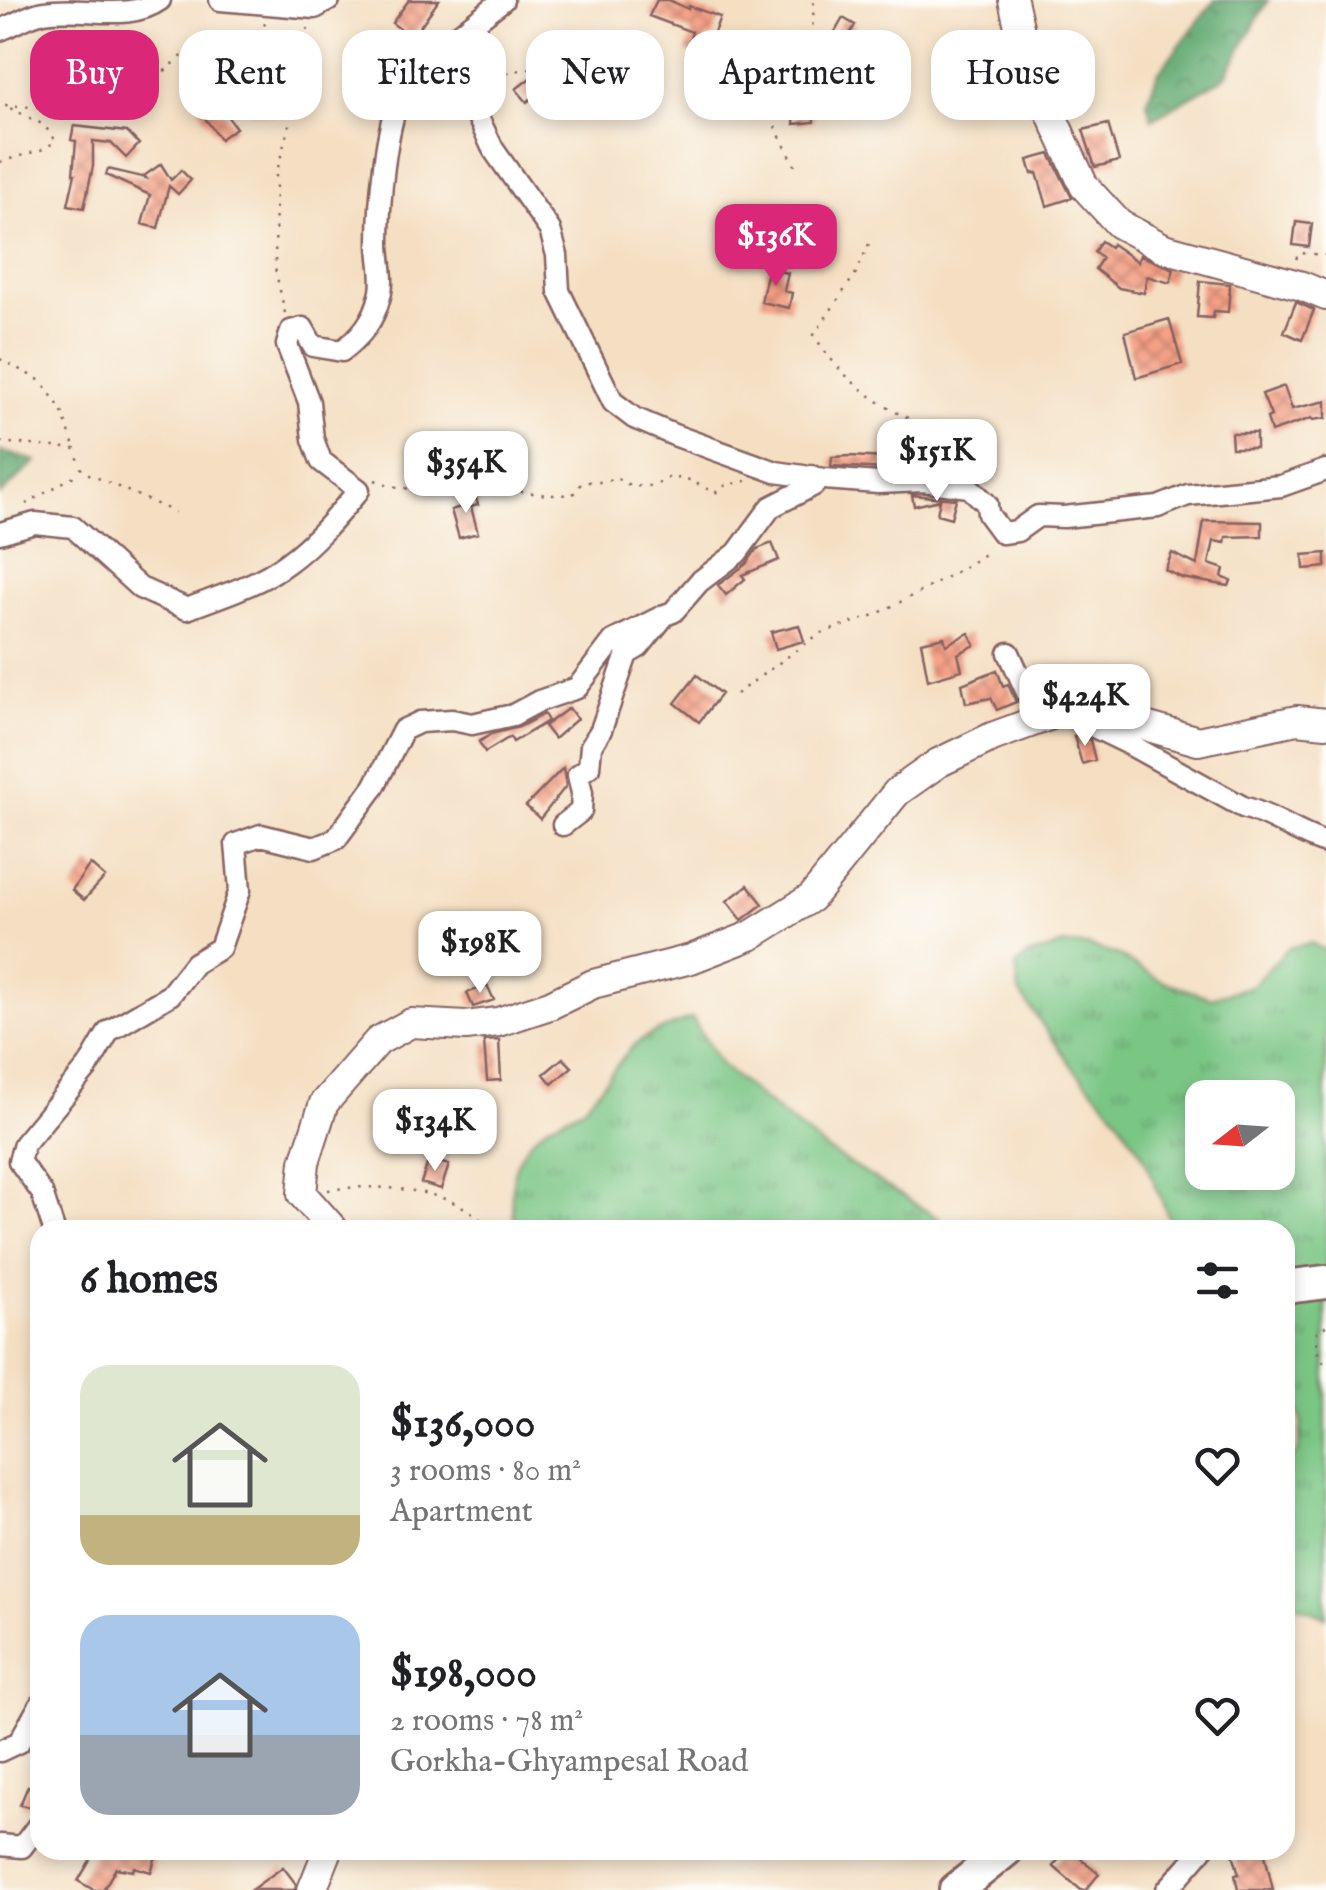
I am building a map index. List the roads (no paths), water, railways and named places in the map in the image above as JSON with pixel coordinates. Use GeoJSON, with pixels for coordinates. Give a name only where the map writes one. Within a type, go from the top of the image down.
{"type":"FeatureCollection","features":[{"type":"Feature","properties":{"kind":"main road"},"geometry":{"type":"LineString","coordinates":[[1012,0],[1028,62],[1084,186],[1120,224],[1164,248],[1326,296]]}},
{"type":"Feature","properties":{"kind":"main road"},"geometry":{"type":"LineString","coordinates":[[325,1220],[302,1194],[304,1162],[324,1102],[378,1041],[411,1024],[466,1026],[498,1022],[550,1005],[593,984],[691,959],[750,936],[812,898],[897,792],[938,763],[992,737],[1065,710],[1113,717],[1198,742],[1296,720],[1326,722]]}},
{"type":"Feature","properties":{"kind":"main road"},"geometry":{"type":"LineString","coordinates":[[1295,1286],[1326,1282]]}},
{"type":"Feature","properties":{"kind":"main road"},"geometry":{"type":"LineString","coordinates":[[312,1890],[324,1860]]}},
{"type":"Feature","properties":{"kind":"main road"},"geometry":{"type":"LineString","coordinates":[[956,1890],[994,1860]]}},
{"type":"Feature","properties":{"kind":"street"},"geometry":{"type":"LineString","coordinates":[[0,30],[38,12],[76,8],[145,11],[160,0]]}},
{"type":"Feature","properties":{"kind":"street"},"geometry":{"type":"LineString","coordinates":[[220,0],[322,4]]}},
{"type":"Feature","properties":{"kind":"street"},"geometry":{"type":"LineString","coordinates":[[465,30],[504,0]]}},
{"type":"Feature","properties":{"kind":"street"},"geometry":{"type":"LineString","coordinates":[[0,533],[35,523],[73,527],[140,588],[187,608],[234,591],[286,564],[328,526],[359,490],[321,461],[312,439],[309,402],[288,345],[290,331],[303,328],[313,346],[342,351],[360,336],[373,317],[382,292],[379,242],[384,166],[395,120]]}},
{"type":"Feature","properties":{"kind":"street"},"geometry":{"type":"LineString","coordinates":[[479,120],[493,150],[550,230],[557,255],[559,291],[613,402],[634,418],[661,430],[776,472],[878,483],[957,483],[969,487],[986,504],[988,514],[1002,533],[1017,531],[1038,516],[1064,517],[1158,506],[1188,495],[1281,486],[1326,470]]}},
{"type":"Feature","properties":{"kind":"street"},"geometry":{"type":"LineString","coordinates":[[51,1220],[42,1193],[19,1161],[24,1144],[88,1067],[109,1031],[170,995],[195,962],[220,948],[240,890],[236,844],[261,834],[314,848],[336,840],[374,787],[403,730],[420,722],[452,720],[472,724],[513,715],[578,688],[613,641],[673,612],[699,582],[736,553],[771,506],[814,485],[812,476]]}},
{"type":"Feature","properties":{"kind":"street"},"geometry":{"type":"LineString","coordinates":[[564,824],[581,811],[578,775],[588,767],[591,746],[601,730],[628,654],[656,630],[665,615]]}},
{"type":"Feature","properties":{"kind":"street"},"geometry":{"type":"LineString","coordinates":[[1009,653],[1028,696],[1065,710],[1303,836],[1326,842]]}},
{"type":"Feature","properties":{"kind":"street"},"geometry":{"type":"LineString","coordinates":[[0,1751],[19,1742],[30,1723]]}},
{"type":"Feature","properties":{"kind":"street"},"geometry":{"type":"LineString","coordinates":[[0,1844],[22,1847],[30,1837]]}},
{"type":"Feature","properties":{"kind":"street"},"geometry":{"type":"LineString","coordinates":[[1167,1890],[1193,1860]]}}]}
